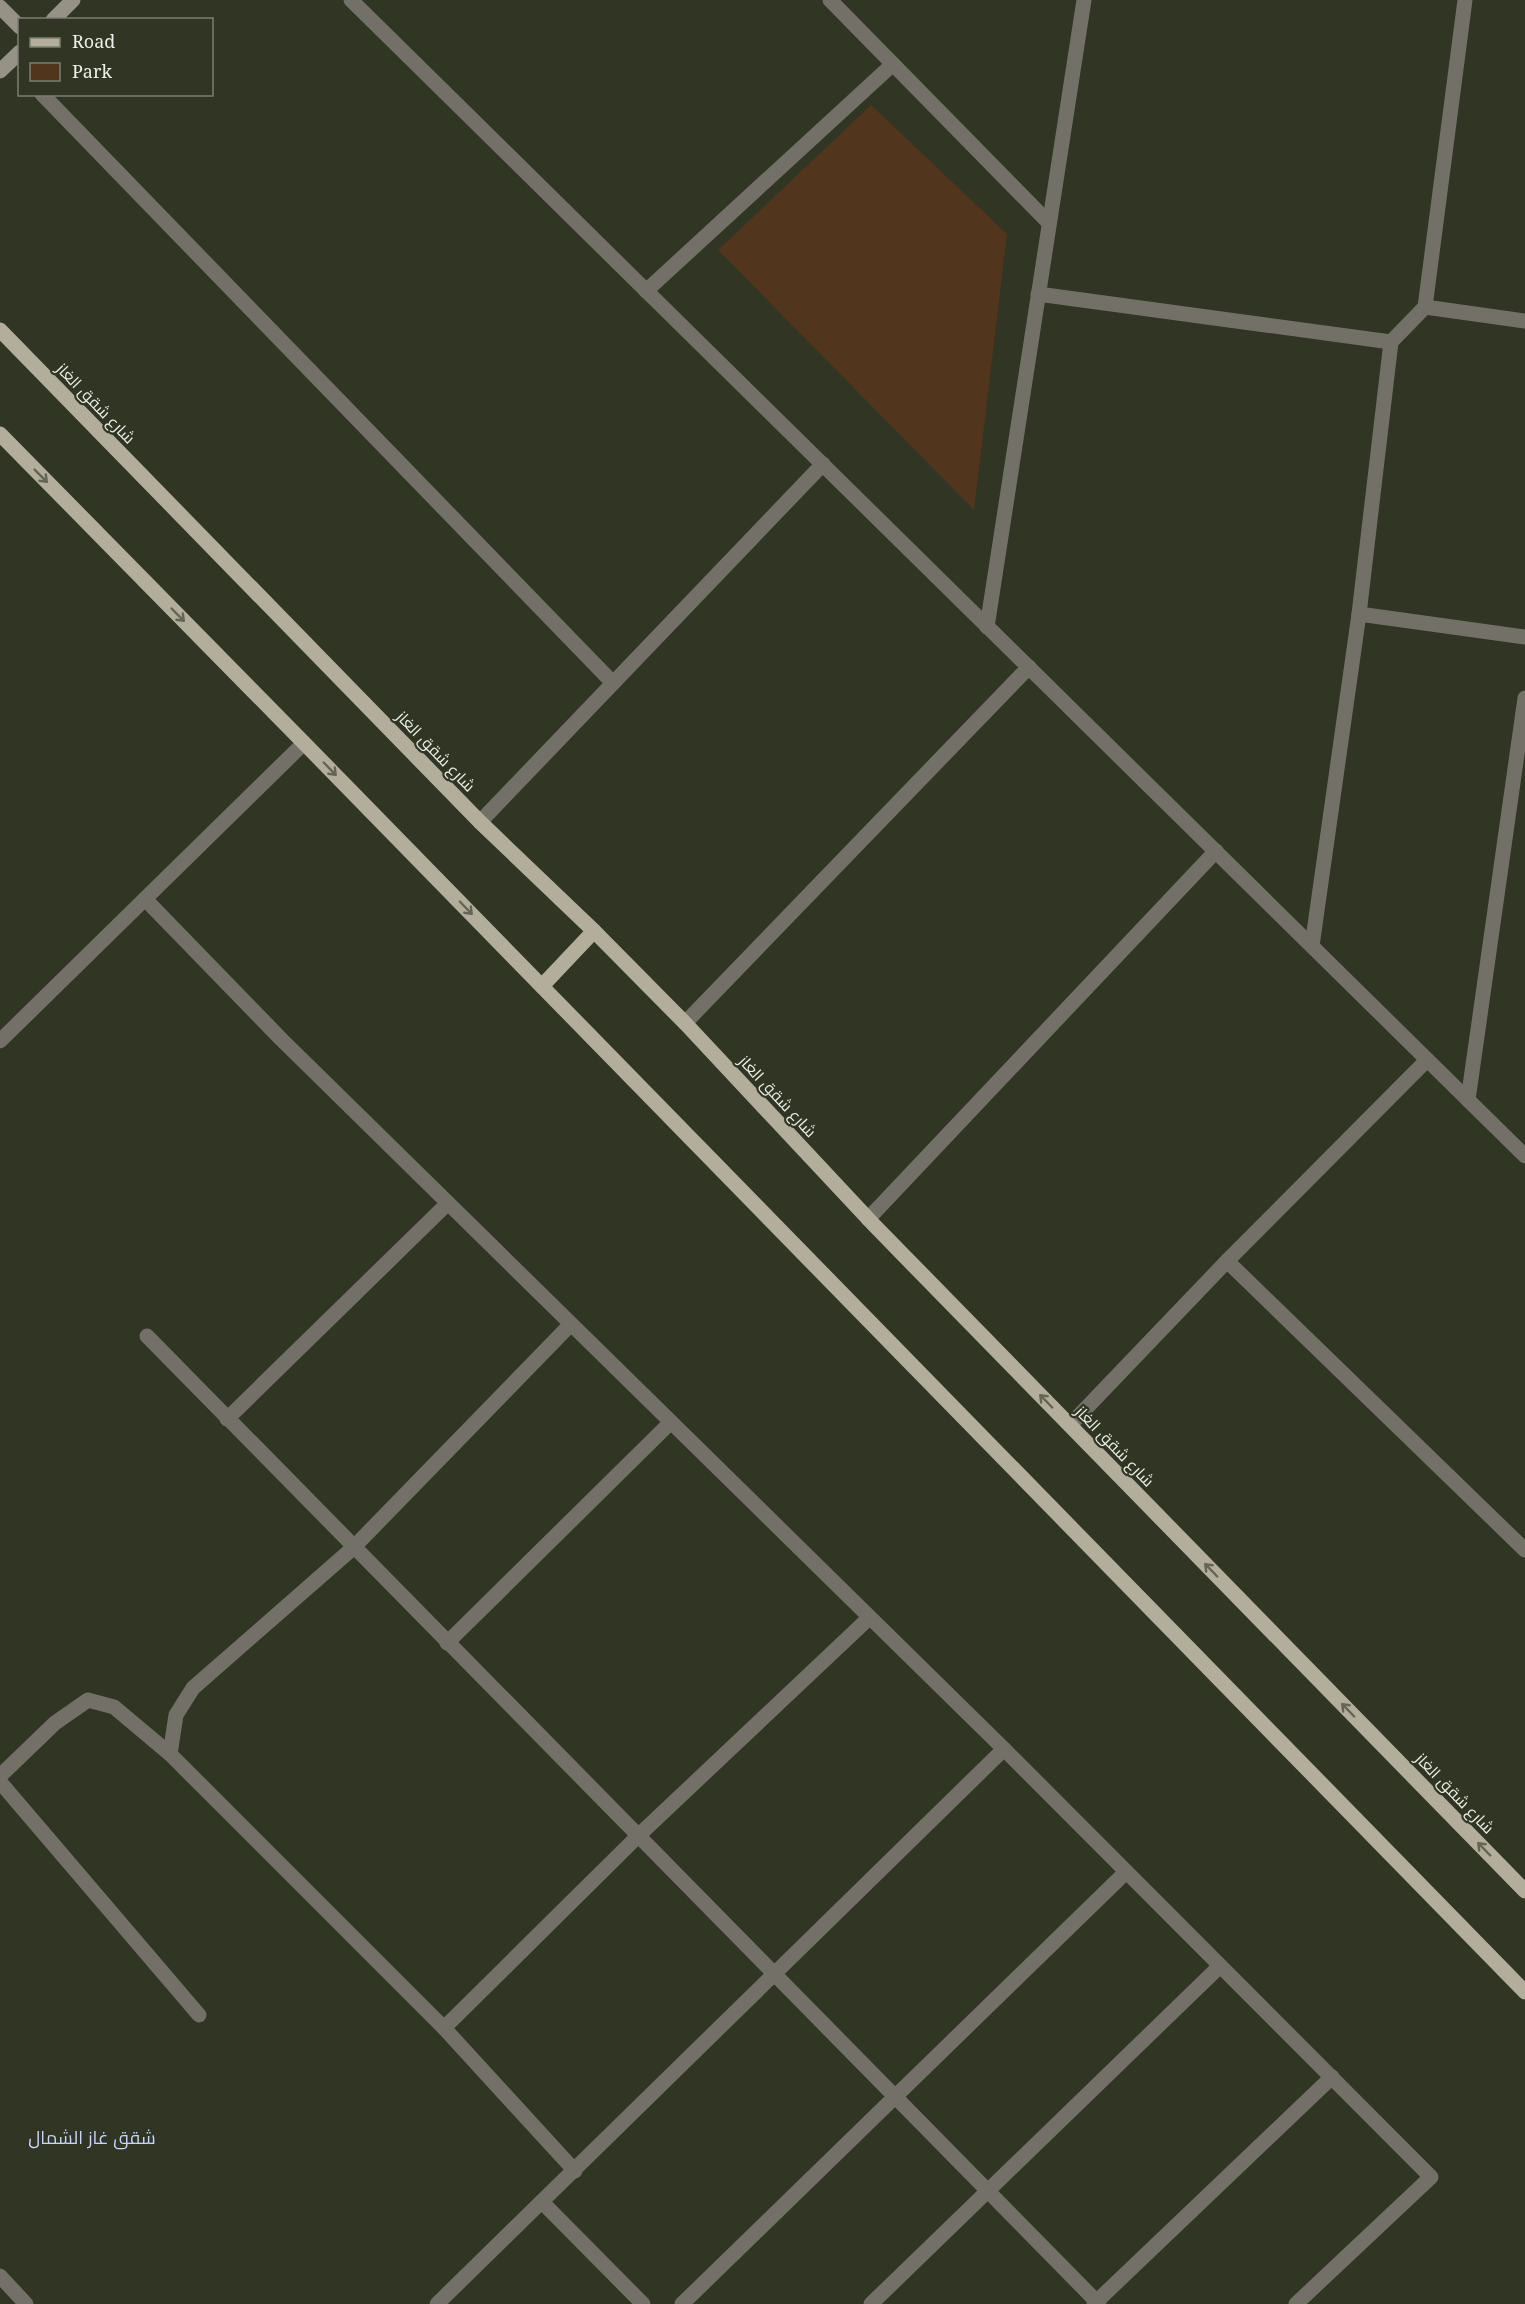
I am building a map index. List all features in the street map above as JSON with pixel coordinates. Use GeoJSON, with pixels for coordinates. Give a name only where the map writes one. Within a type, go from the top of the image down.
{"type":"FeatureCollection","features":[{"type":"Feature","properties":{"kind":"main road","name":"شارع شقق الغاز"},"geometry":{"type":"LineString","coordinates":[[0,330],[480,822],[594,931],[685,1023],[868,1219],[1525,1891]]}},
{"type":"Feature","properties":{"kind":"main road"},"geometry":{"type":"LineString","coordinates":[[0,434],[1525,1992]]}},
{"type":"Feature","properties":{"kind":"main road"},"geometry":{"type":"LineString","coordinates":[[542,987],[594,931]]}},
{"type":"Feature","properties":{"kind":"street"},"geometry":{"type":"LineString","coordinates":[[55,18],[73,0]]}},
{"type":"Feature","properties":{"kind":"street"},"geometry":{"type":"LineString","coordinates":[[351,0],[1525,1156]]}},
{"type":"Feature","properties":{"kind":"street"},"geometry":{"type":"LineString","coordinates":[[830,0],[1048,222]]}},
{"type":"Feature","properties":{"kind":"street"},"geometry":{"type":"LineString","coordinates":[[987,627],[1084,0]]}},
{"type":"Feature","properties":{"kind":"street"},"geometry":{"type":"LineString","coordinates":[[1311,946],[1359,614],[1390,342],[1425,307],[1465,0]]}},
{"type":"Feature","properties":{"kind":"street"},"geometry":{"type":"LineString","coordinates":[[0,7],[18,25]]}},
{"type":"Feature","properties":{"kind":"street"},"geometry":{"type":"LineString","coordinates":[[646,291],[893,64]]}},
{"type":"Feature","properties":{"kind":"street"},"geometry":{"type":"LineString","coordinates":[[44,96],[613,683]]}},
{"type":"Feature","properties":{"kind":"street"},"geometry":{"type":"LineString","coordinates":[[1038,294],[1390,342]]}},
{"type":"Feature","properties":{"kind":"street"},"geometry":{"type":"LineString","coordinates":[[1425,307],[1525,321]]}},
{"type":"Feature","properties":{"kind":"street"},"geometry":{"type":"LineString","coordinates":[[480,822],[822,464]]}},
{"type":"Feature","properties":{"kind":"street"},"geometry":{"type":"LineString","coordinates":[[1359,614],[1525,637]]}},
{"type":"Feature","properties":{"kind":"street"},"geometry":{"type":"LineString","coordinates":[[685,1023],[1029,667]]}},
{"type":"Feature","properties":{"kind":"street"},"geometry":{"type":"LineString","coordinates":[[1468,1100],[1525,698]]}},
{"type":"Feature","properties":{"kind":"street"},"geometry":{"type":"LineString","coordinates":[[0,1041],[304,743]]}},
{"type":"Feature","properties":{"kind":"street"},"geometry":{"type":"LineString","coordinates":[[868,1219],[1216,851]]}},
{"type":"Feature","properties":{"kind":"street"},"geometry":{"type":"LineString","coordinates":[[145,899],[282,1039],[1004,1749],[1431,2177],[1296,2304]]}},
{"type":"Feature","properties":{"kind":"street"},"geometry":{"type":"LineString","coordinates":[[1070,1425],[1227,1261],[1427,1060]]}},
{"type":"Feature","properties":{"kind":"street"},"geometry":{"type":"LineString","coordinates":[[227,1419],[448,1203]]}},
{"type":"Feature","properties":{"kind":"street"},"geometry":{"type":"LineString","coordinates":[[1227,1261],[1525,1550]]}},
{"type":"Feature","properties":{"kind":"street"},"geometry":{"type":"LineString","coordinates":[[170,1754],[177,1715],[193,1688],[353,1548],[571,1324]]}},
{"type":"Feature","properties":{"kind":"street"},"geometry":{"type":"LineString","coordinates":[[147,1336],[1096,2303],[1332,2077]]}},
{"type":"Feature","properties":{"kind":"street"},"geometry":{"type":"LineString","coordinates":[[447,1642],[671,1422]]}},
{"type":"Feature","properties":{"kind":"street"},"geometry":{"type":"LineString","coordinates":[[444,2028],[638,1836],[869,1618]]}},
{"type":"Feature","properties":{"kind":"street"},"geometry":{"type":"LineString","coordinates":[[0,1776],[55,1723],[88,1700],[114,1707],[170,1754],[444,2028],[575,2171]]}},
{"type":"Feature","properties":{"kind":"street"},"geometry":{"type":"LineString","coordinates":[[437,2304],[1004,1749]]}},
{"type":"Feature","properties":{"kind":"street"},"geometry":{"type":"LineString","coordinates":[[0,1782],[199,2016]]}},
{"type":"Feature","properties":{"kind":"street"},"geometry":{"type":"LineString","coordinates":[[682,2304],[1126,1872]]}},
{"type":"Feature","properties":{"kind":"street"},"geometry":{"type":"LineString","coordinates":[[872,2304],[1220,1966]]}},
{"type":"Feature","properties":{"kind":"street"},"geometry":{"type":"LineString","coordinates":[[542,2202],[643,2304]]}},
{"type":"Feature","properties":{"kind":"street"},"geometry":{"type":"LineString","coordinates":[[0,2276],[26,2304]]}},
{"type":"Feature","properties":{"kind":"green space"},"geometry":{"type":"Polygon","coordinates":[[[871,105],[1007,234],[974,510],[718,250],[871,105]]]}},
{"type":"Feature","properties":{"kind":"district","name":"شقق غاز الشمال"},"geometry":{"type":"Point","coordinates":[92,2137]}}]}
